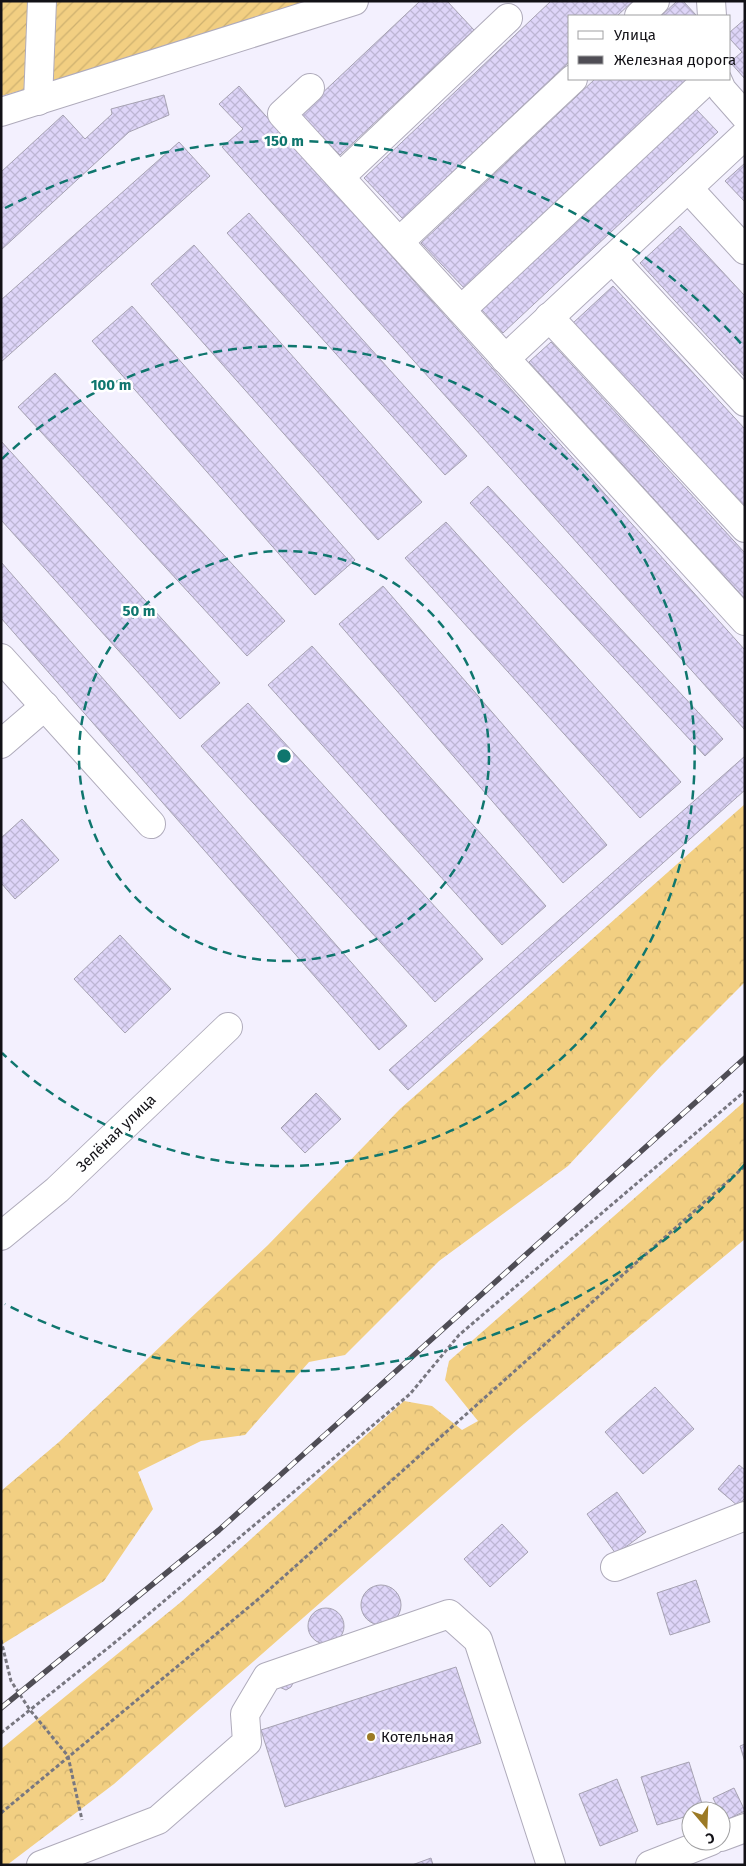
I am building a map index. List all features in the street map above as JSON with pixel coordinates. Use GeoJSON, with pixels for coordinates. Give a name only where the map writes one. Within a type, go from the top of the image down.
{"type":"FeatureCollection","features":[{"type":"Feature","properties":{"kind":"street"},"geometry":{"type":"LineString","coordinates":[[38,101],[42,1]]}},
{"type":"Feature","properties":{"kind":"street"},"geometry":{"type":"LineString","coordinates":[[641,15],[656,1]]}},
{"type":"Feature","properties":{"kind":"street"},"geometry":{"type":"LineString","coordinates":[[711,1],[712,15]]}},
{"type":"Feature","properties":{"kind":"street"},"geometry":{"type":"LineString","coordinates":[[1,112],[347,2]]}},
{"type":"Feature","properties":{"kind":"street"},"geometry":{"type":"LineString","coordinates":[[340,177],[508,18]]}},
{"type":"Feature","properties":{"kind":"street"},"geometry":{"type":"LineString","coordinates":[[399,242],[572,80]]}},
{"type":"Feature","properties":{"kind":"street"},"geometry":{"type":"LineString","coordinates":[[461,310],[707,80]]}},
{"type":"Feature","properties":{"kind":"street"},"geometry":{"type":"LineString","coordinates":[[505,359],[688,188],[744,117],[722,90],[717,80]]}},
{"type":"Feature","properties":{"kind":"street"},"geometry":{"type":"LineString","coordinates":[[310,88],[282,114],[745,620]]}},
{"type":"Feature","properties":{"kind":"street"},"geometry":{"type":"LineString","coordinates":[[688,188],[745,250]]}},
{"type":"Feature","properties":{"kind":"street"},"geometry":{"type":"LineString","coordinates":[[612,259],[745,402]]}},
{"type":"Feature","properties":{"kind":"street"},"geometry":{"type":"LineString","coordinates":[[550,317],[745,528]]}},
{"type":"Feature","properties":{"kind":"street"},"geometry":{"type":"LineString","coordinates":[[1,658],[151,824]]}},
{"type":"Feature","properties":{"kind":"street"},"geometry":{"type":"LineString","coordinates":[[1,744],[45,706]]}},
{"type":"Feature","properties":{"kind":"street","name":"Зелёная улица"},"geometry":{"type":"LineString","coordinates":[[1,1236],[56,1190],[228,1027]]}},
{"type":"Feature","properties":{"kind":"street"},"geometry":{"type":"LineString","coordinates":[[615,1567],[745,1516]]}},
{"type":"Feature","properties":{"kind":"street"},"geometry":{"type":"LineString","coordinates":[[41,1865],[158,1820],[247,1742],[245,1714],[267,1677],[449,1614],[478,1640],[551,1865]]}},
{"type":"Feature","properties":{"kind":"street"},"geometry":{"type":"LineString","coordinates":[[731,1833],[745,1828]]}},
{"type":"Feature","properties":{"kind":"street"},"geometry":{"type":"LineString","coordinates":[[650,1865],[686,1851]]}},
{"type":"Feature","properties":{"kind":"path"},"geometry":{"type":"LineString","coordinates":[[1,1733],[114,1644],[410,1394],[459,1335],[745,1091]]}},
{"type":"Feature","properties":{"kind":"path"},"geometry":{"type":"LineString","coordinates":[[1,1814],[68,1756],[262,1596],[745,1166]]}},
{"type":"Feature","properties":{"kind":"path"},"geometry":{"type":"LineString","coordinates":[[1,1640],[10,1681],[30,1710],[68,1756],[83,1826],[67,1854]]}},
{"type":"Feature","properties":{"kind":"green space"},"geometry":{"type":"Polygon","coordinates":[[[1,1],[342,1],[1,96],[1,1]]]}},
{"type":"Feature","properties":{"kind":"green space"},"geometry":{"type":"Polygon","coordinates":[[[745,804],[745,982],[660,1067],[568,1166],[439,1261],[345,1355],[309,1362],[245,1435],[201,1441],[138,1472],[153,1509],[104,1581],[1,1645],[1,1491],[59,1442],[268,1245],[400,1109],[745,804]]]}},
{"type":"Feature","properties":{"kind":"green space"},"geometry":{"type":"Polygon","coordinates":[[[745,1101],[745,1239],[518,1429],[114,1784],[7,1865],[1,1865],[1,1749],[181,1602],[404,1401],[432,1406],[462,1430],[478,1421],[445,1380],[449,1361],[745,1101]]]}},
{"type":"Feature","properties":{"kind":"building"},"geometry":{"type":"Polygon","coordinates":[[[420,1],[447,1],[474,30],[340,155],[300,114],[420,1]]]}},
{"type":"Feature","properties":{"kind":"building"},"geometry":{"type":"Polygon","coordinates":[[[551,1],[633,1],[618,15],[568,15],[568,63],[403,219],[364,178],[551,1]]]}},
{"type":"Feature","properties":{"kind":"building"},"geometry":{"type":"Polygon","coordinates":[[[677,1],[683,1],[696,15],[662,15],[677,1]]]}},
{"type":"Feature","properties":{"kind":"building"},"geometry":{"type":"Polygon","coordinates":[[[745,19],[745,79],[731,63],[742,52],[731,40],[731,31],[745,19]]]}},
{"type":"Feature","properties":{"kind":"building"},"geometry":{"type":"Polygon","coordinates":[[[594,80],[688,80],[466,290],[421,243],[594,80]]]}},
{"type":"Feature","properties":{"kind":"building"},"geometry":{"type":"Polygon","coordinates":[[[239,86],[745,650],[745,730],[222,147],[243,129],[219,104],[239,86]]]}},
{"type":"Feature","properties":{"kind":"building"},"geometry":{"type":"Polygon","coordinates":[[[164,95],[169,115],[129,132],[1,250],[1,172],[63,115],[85,139],[112,114],[111,109],[164,95]]]}},
{"type":"Feature","properties":{"kind":"building"},"geometry":{"type":"Polygon","coordinates":[[[695,108],[718,132],[503,333],[481,309],[695,108]]]}},
{"type":"Feature","properties":{"kind":"building"},"geometry":{"type":"Polygon","coordinates":[[[179,142],[210,176],[1,362],[1,300],[179,142]]]}},
{"type":"Feature","properties":{"kind":"building"},"geometry":{"type":"Polygon","coordinates":[[[745,163],[745,202],[725,181],[745,163]]]}},
{"type":"Feature","properties":{"kind":"building"},"geometry":{"type":"Polygon","coordinates":[[[249,213],[467,456],[445,475],[227,233],[249,213]]]}},
{"type":"Feature","properties":{"kind":"building"},"geometry":{"type":"Polygon","coordinates":[[[680,226],[745,296],[745,377],[640,263],[680,226]]]}},
{"type":"Feature","properties":{"kind":"building"},"geometry":{"type":"Polygon","coordinates":[[[194,245],[422,502],[378,540],[151,284],[194,245]]]}},
{"type":"Feature","properties":{"kind":"building"},"geometry":{"type":"Polygon","coordinates":[[[613,286],[745,429],[745,508],[573,323],[613,286]]]}},
{"type":"Feature","properties":{"kind":"building"},"geometry":{"type":"Polygon","coordinates":[[[132,306],[355,560],[315,595],[92,341],[132,306]]]}},
{"type":"Feature","properties":{"kind":"building"},"geometry":{"type":"Polygon","coordinates":[[[551,342],[745,553],[745,599],[529,362],[551,342]]]}},
{"type":"Feature","properties":{"kind":"building"},"geometry":{"type":"Polygon","coordinates":[[[55,373],[285,621],[247,656],[18,407],[55,373]]]}},
{"type":"Feature","properties":{"kind":"building"},"geometry":{"type":"Polygon","coordinates":[[[1,441],[220,683],[180,719],[1,520],[1,441]]]}},
{"type":"Feature","properties":{"kind":"building"},"geometry":{"type":"Polygon","coordinates":[[[488,486],[723,739],[705,756],[470,503],[488,486]]]}},
{"type":"Feature","properties":{"kind":"building"},"geometry":{"type":"Polygon","coordinates":[[[446,522],[681,782],[640,818],[405,558],[446,522]]]}},
{"type":"Feature","properties":{"kind":"building"},"geometry":{"type":"Polygon","coordinates":[[[1,562],[407,1026],[379,1050],[1,618],[1,562]]]}},
{"type":"Feature","properties":{"kind":"building"},"geometry":{"type":"Polygon","coordinates":[[[383,586],[607,845],[563,883],[339,624],[383,586]]]}},
{"type":"Feature","properties":{"kind":"building"},"geometry":{"type":"Polygon","coordinates":[[[312,646],[546,906],[502,945],[268,685],[312,646]]]}},
{"type":"Feature","properties":{"kind":"building"},"geometry":{"type":"Polygon","coordinates":[[[248,703],[483,959],[435,1002],[201,746],[248,703]]]}},
{"type":"Feature","properties":{"kind":"building"},"geometry":{"type":"Polygon","coordinates":[[[745,756],[745,790],[408,1090],[389,1070],[745,756]]]}},
{"type":"Feature","properties":{"kind":"building"},"geometry":{"type":"Polygon","coordinates":[[[22,819],[59,860],[15,899],[1,883],[1,838],[22,819]]]}},
{"type":"Feature","properties":{"kind":"building"},"geometry":{"type":"Polygon","coordinates":[[[120,935],[171,989],[125,1033],[74,979],[120,935]]]}},
{"type":"Feature","properties":{"kind":"building"},"geometry":{"type":"Polygon","coordinates":[[[316,1093],[341,1119],[305,1153],[281,1128],[316,1093]]]}},
{"type":"Feature","properties":{"kind":"building"},"geometry":{"type":"Polygon","coordinates":[[[655,1387],[694,1429],[643,1474],[605,1432],[655,1387]]]}},
{"type":"Feature","properties":{"kind":"building"},"geometry":{"type":"Polygon","coordinates":[[[739,1465],[745,1470],[745,1498],[738,1506],[718,1489],[739,1465]]]}},
{"type":"Feature","properties":{"kind":"building"},"geometry":{"type":"Polygon","coordinates":[[[617,1492],[646,1532],[616,1554],[587,1514],[617,1492]]]}},
{"type":"Feature","properties":{"kind":"building"},"geometry":{"type":"Polygon","coordinates":[[[502,1524],[528,1552],[490,1587],[464,1559],[502,1524]]]}},
{"type":"Feature","properties":{"kind":"building"},"geometry":{"type":"Polygon","coordinates":[[[696,1580],[710,1622],[670,1635],[657,1593],[696,1580]]]}},
{"type":"Feature","properties":{"kind":"building"},"geometry":{"type":"Polygon","coordinates":[[[381,1585],[395,1591],[401,1605],[395,1619],[381,1625],[367,1619],[361,1605],[367,1591],[381,1585]]]}},
{"type":"Feature","properties":{"kind":"building"},"geometry":{"type":"Polygon","coordinates":[[[326,1608],[333,1609],[339,1613],[343,1619],[343,1633],[339,1639],[333,1643],[326,1644],[319,1643],[313,1639],[309,1633],[308,1626],[309,1619],[313,1613],[319,1609],[326,1608]]]}},
{"type":"Feature","properties":{"kind":"building","name":"Котельная"},"geometry":{"type":"Polygon","coordinates":[[[456,1667],[481,1743],[285,1807],[261,1730],[456,1667]]]}},
{"type":"Feature","properties":{"kind":"building"},"geometry":{"type":"Polygon","coordinates":[[[294,1681],[291,1687],[286,1690],[277,1686],[294,1681]]]}},
{"type":"Feature","properties":{"kind":"building"},"geometry":{"type":"Polygon","coordinates":[[[745,1744],[745,1762],[740,1746],[745,1744]]]}},
{"type":"Feature","properties":{"kind":"building"},"geometry":{"type":"Polygon","coordinates":[[[689,1762],[701,1801],[681,1801],[681,1818],[657,1825],[641,1777],[689,1762]]]}},
{"type":"Feature","properties":{"kind":"building"},"geometry":{"type":"Polygon","coordinates":[[[617,1779],[638,1831],[600,1846],[579,1794],[617,1779]]]}},
{"type":"Feature","properties":{"kind":"building"},"geometry":{"type":"Polygon","coordinates":[[[734,1788],[745,1811],[731,1818],[731,1801],[714,1801],[713,1798],[734,1788]]]}},
{"type":"Feature","properties":{"kind":"building"},"geometry":{"type":"Polygon","coordinates":[[[431,1858],[433,1865],[412,1865],[431,1858]]]}},
{"type":"Feature","properties":{"kind":"railway"},"geometry":{"type":"LineString","coordinates":[[1,1708],[219,1530],[745,1058]]}},
{"type":"Feature","properties":{"kind":"place","name":"Котельная"},"geometry":{"type":"Point","coordinates":[371,1737]}}]}
